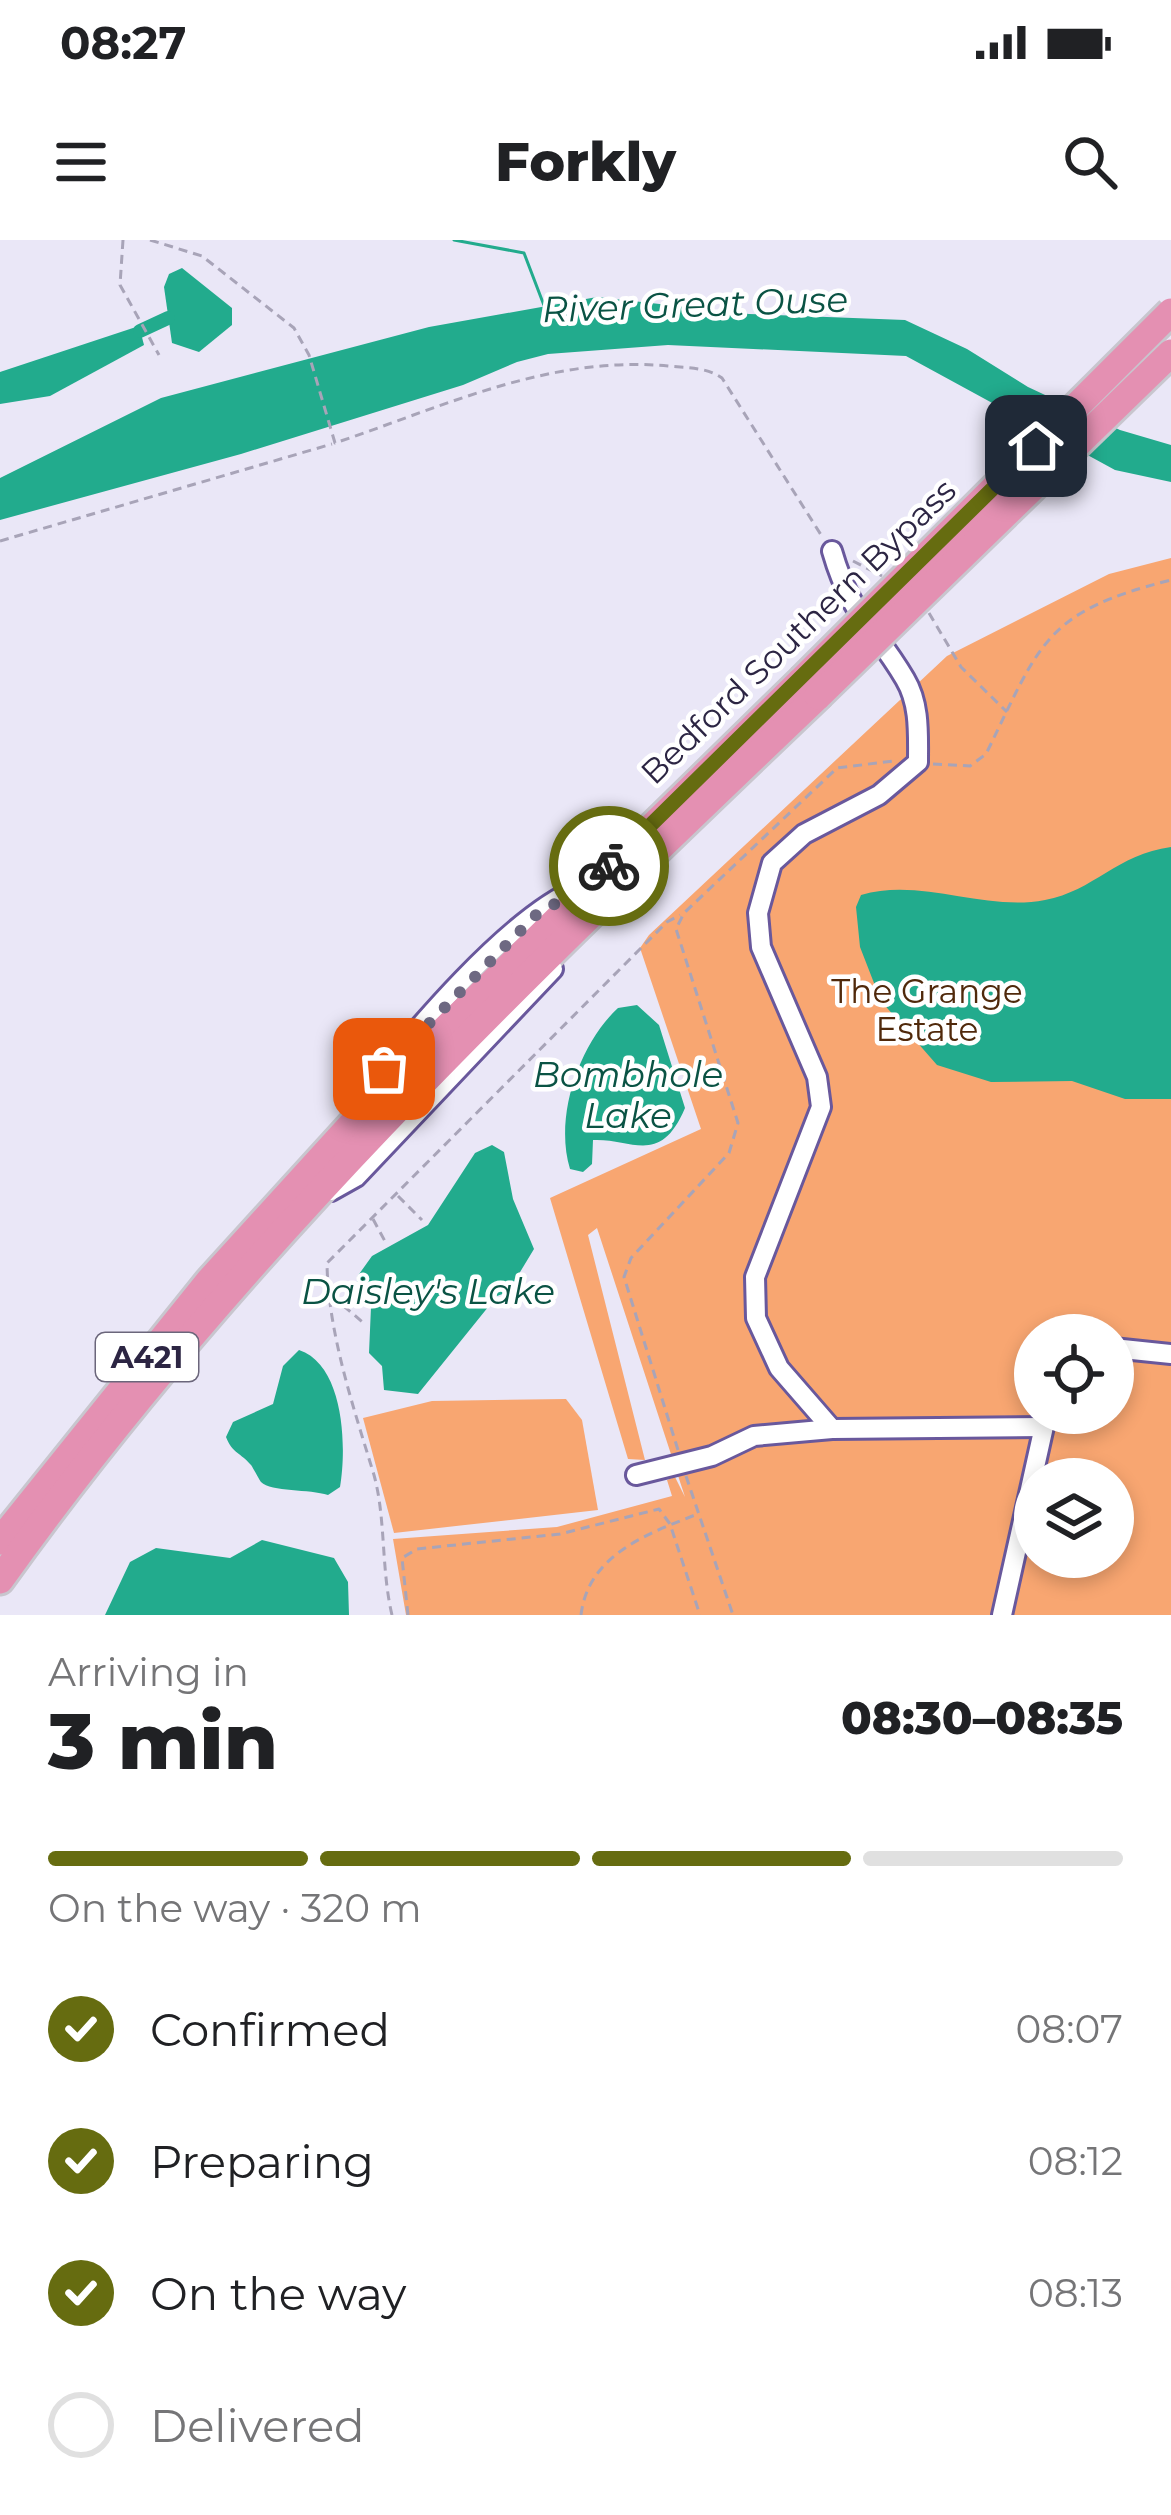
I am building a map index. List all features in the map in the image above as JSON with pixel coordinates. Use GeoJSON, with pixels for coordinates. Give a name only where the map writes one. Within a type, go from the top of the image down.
{"type":"FeatureCollection","features":[{"type":"Feature","properties":{"kind":"highway","name":"Bedford Southern Bypass"},"geometry":{"type":"LineString","coordinates":[[810,688],[1171,312]]}},
{"type":"Feature","properties":{"kind":"highway","name":"Bedford Southern Bypass"},"geometry":{"type":"LineString","coordinates":[[0,1541],[93,1440],[302,1193],[599,891],[1171,352]]}},
{"type":"Feature","properties":{"kind":"highway","name":"Bedford Southern Bypass"},"geometry":{"type":"LineString","coordinates":[[0,1580],[93,1440]]}},
{"type":"Feature","properties":{"kind":"lane"},"geometry":{"type":"LineString","coordinates":[[832,550],[845,599],[907,681],[918,718],[918,762],[879,795],[803,834],[772,863],[758,913],[761,947],[817,1077],[820,1107],[755,1277],[756,1318],[779,1368],[832,1429]]}},
{"type":"Feature","properties":{"kind":"lane"},"geometry":{"type":"LineString","coordinates":[[302,1193],[407,1040],[537,914],[599,891]]}},
{"type":"Feature","properties":{"kind":"lane"},"geometry":{"type":"LineString","coordinates":[[1134,1350],[1171,1354]]}},
{"type":"Feature","properties":{"kind":"lane"},"geometry":{"type":"LineString","coordinates":[[636,1475],[712,1456],[754,1436],[1014,1421]]}},
{"type":"Feature","properties":{"kind":"lane"},"geometry":{"type":"LineString","coordinates":[[1002,1615],[1042,1434]]}},
{"type":"Feature","properties":{"kind":"path"},"geometry":{"type":"LineString","coordinates":[[124,240],[120,285],[159,355]]}},
{"type":"Feature","properties":{"kind":"path"},"geometry":{"type":"LineString","coordinates":[[150,240],[202,256],[294,328],[309,355],[335,443]]}},
{"type":"Feature","properties":{"kind":"path"},"geometry":{"type":"LineString","coordinates":[[0,541],[335,443],[560,367],[634,363],[708,370],[722,378],[832,550],[899,583]]}},
{"type":"Feature","properties":{"kind":"path"},"geometry":{"type":"LineString","coordinates":[[392,1615],[382,1573],[374,1477],[362,1445],[327,1263],[667,922],[684,913],[837,768],[875,760],[950,767],[979,761],[1061,622],[1086,606],[1171,580]]}},
{"type":"Feature","properties":{"kind":"path"},"geometry":{"type":"LineString","coordinates":[[928,612],[961,667],[1007,712]]}},
{"type":"Feature","properties":{"kind":"path"},"geometry":{"type":"LineString","coordinates":[[684,913],[676,929],[680,949],[736,1110],[736,1135],[729,1153],[631,1258],[624,1277],[697,1514],[734,1615]]}},
{"type":"Feature","properties":{"kind":"path"},"geometry":{"type":"LineString","coordinates":[[396,1195],[422,1220]]}},
{"type":"Feature","properties":{"kind":"path"},"geometry":{"type":"LineString","coordinates":[[372,1218],[387,1245]]}},
{"type":"Feature","properties":{"kind":"path"},"geometry":{"type":"LineString","coordinates":[[331,1295],[366,1325]]}},
{"type":"Feature","properties":{"kind":"path"},"geometry":{"type":"LineString","coordinates":[[408,1615],[402,1558],[417,1549],[560,1534],[659,1509],[670,1525],[700,1615]]}},
{"type":"Feature","properties":{"kind":"path"},"geometry":{"type":"LineString","coordinates":[[581,1615],[599,1570],[635,1538],[697,1514]]}},
{"type":"Feature","properties":{"kind":"green space","name":"The Grange Estate"},"geometry":{"type":"Polygon","coordinates":[[[1171,558],[1171,1615],[406,1615],[393,1539],[557,1527],[672,1496],[667,1480],[675,1477],[685,1497],[597,1228],[588,1235],[645,1460],[628,1459],[550,1198],[701,1129],[640,948],[947,656],[1109,574],[1171,558]]]}},
{"type":"Feature","properties":{"kind":"green space"},"geometry":{"type":"Polygon","coordinates":[[[566,1399],[582,1420],[598,1510],[394,1533],[363,1418],[432,1401],[566,1399]]]}},
{"type":"Feature","properties":{"kind":"water"},"geometry":{"type":"Polygon","coordinates":[[[182,268],[232,308],[232,325],[199,352],[172,343],[164,287],[169,274],[182,268]]]}},
{"type":"Feature","properties":{"kind":"water","name":"River Great Ouse"},"geometry":{"type":"Polygon","coordinates":[[[597,297],[749,314],[905,320],[967,349],[1028,387],[1120,430],[1171,445],[1171,482],[1115,470],[906,356],[668,345],[548,354],[517,362],[463,385],[241,454],[0,520],[0,478],[161,398],[429,327],[597,297]]]}},
{"type":"Feature","properties":{"kind":"water"},"geometry":{"type":"Polygon","coordinates":[[[139,326],[144,345],[50,396],[0,404],[0,372],[139,326]]]}},
{"type":"Feature","properties":{"kind":"water"},"geometry":{"type":"Polygon","coordinates":[[[1171,847],[1171,1099],[1125,1099],[1072,1081],[991,1082],[937,1065],[881,1001],[860,947],[856,907],[861,895],[907,890],[999,902],[1045,900],[1078,889],[1135,857],[1171,847]]]}},
{"type":"Feature","properties":{"kind":"water","name":"Bombhole Lake"},"geometry":{"type":"Polygon","coordinates":[[[637,1005],[659,1025],[685,1108],[666,1138],[655,1144],[593,1140],[592,1164],[583,1172],[570,1169],[565,1127],[581,1061],[618,1008],[637,1005]]]}},
{"type":"Feature","properties":{"kind":"water","name":"Daisley's Lake"},"geometry":{"type":"Polygon","coordinates":[[[492,1145],[504,1152],[513,1199],[534,1249],[508,1292],[497,1296],[418,1394],[384,1390],[382,1366],[369,1353],[371,1307],[357,1296],[357,1277],[372,1256],[428,1225],[475,1153],[492,1145]]]}},
{"type":"Feature","properties":{"kind":"water"},"geometry":{"type":"Polygon","coordinates":[[[299,1350],[325,1372],[339,1409],[340,1487],[328,1495],[266,1485],[226,1437],[233,1422],[273,1404],[283,1366],[299,1350]]]}},
{"type":"Feature","properties":{"kind":"water"},"geometry":{"type":"Polygon","coordinates":[[[262,1540],[334,1558],[348,1582],[349,1615],[105,1615],[130,1562],[156,1548],[230,1558],[262,1540]]]}},
{"type":"Feature","properties":{"kind":"waterway"},"geometry":{"type":"LineString","coordinates":[[454,240],[524,253],[545,308]]}},
{"type":"Feature","properties":{"kind":"waterway"},"geometry":{"type":"LineString","coordinates":[[140,331],[168,318]]}},
{"type":"Feature","properties":{"kind":"way so far"},"geometry":{"type":"LineString","coordinates":[[384,1069],[472,974],[537,914],[591,883],[609,866]]}},
{"type":"Feature","properties":{"kind":"route"},"geometry":{"type":"LineString","coordinates":[[609,866],[1036,446]]}}]}
